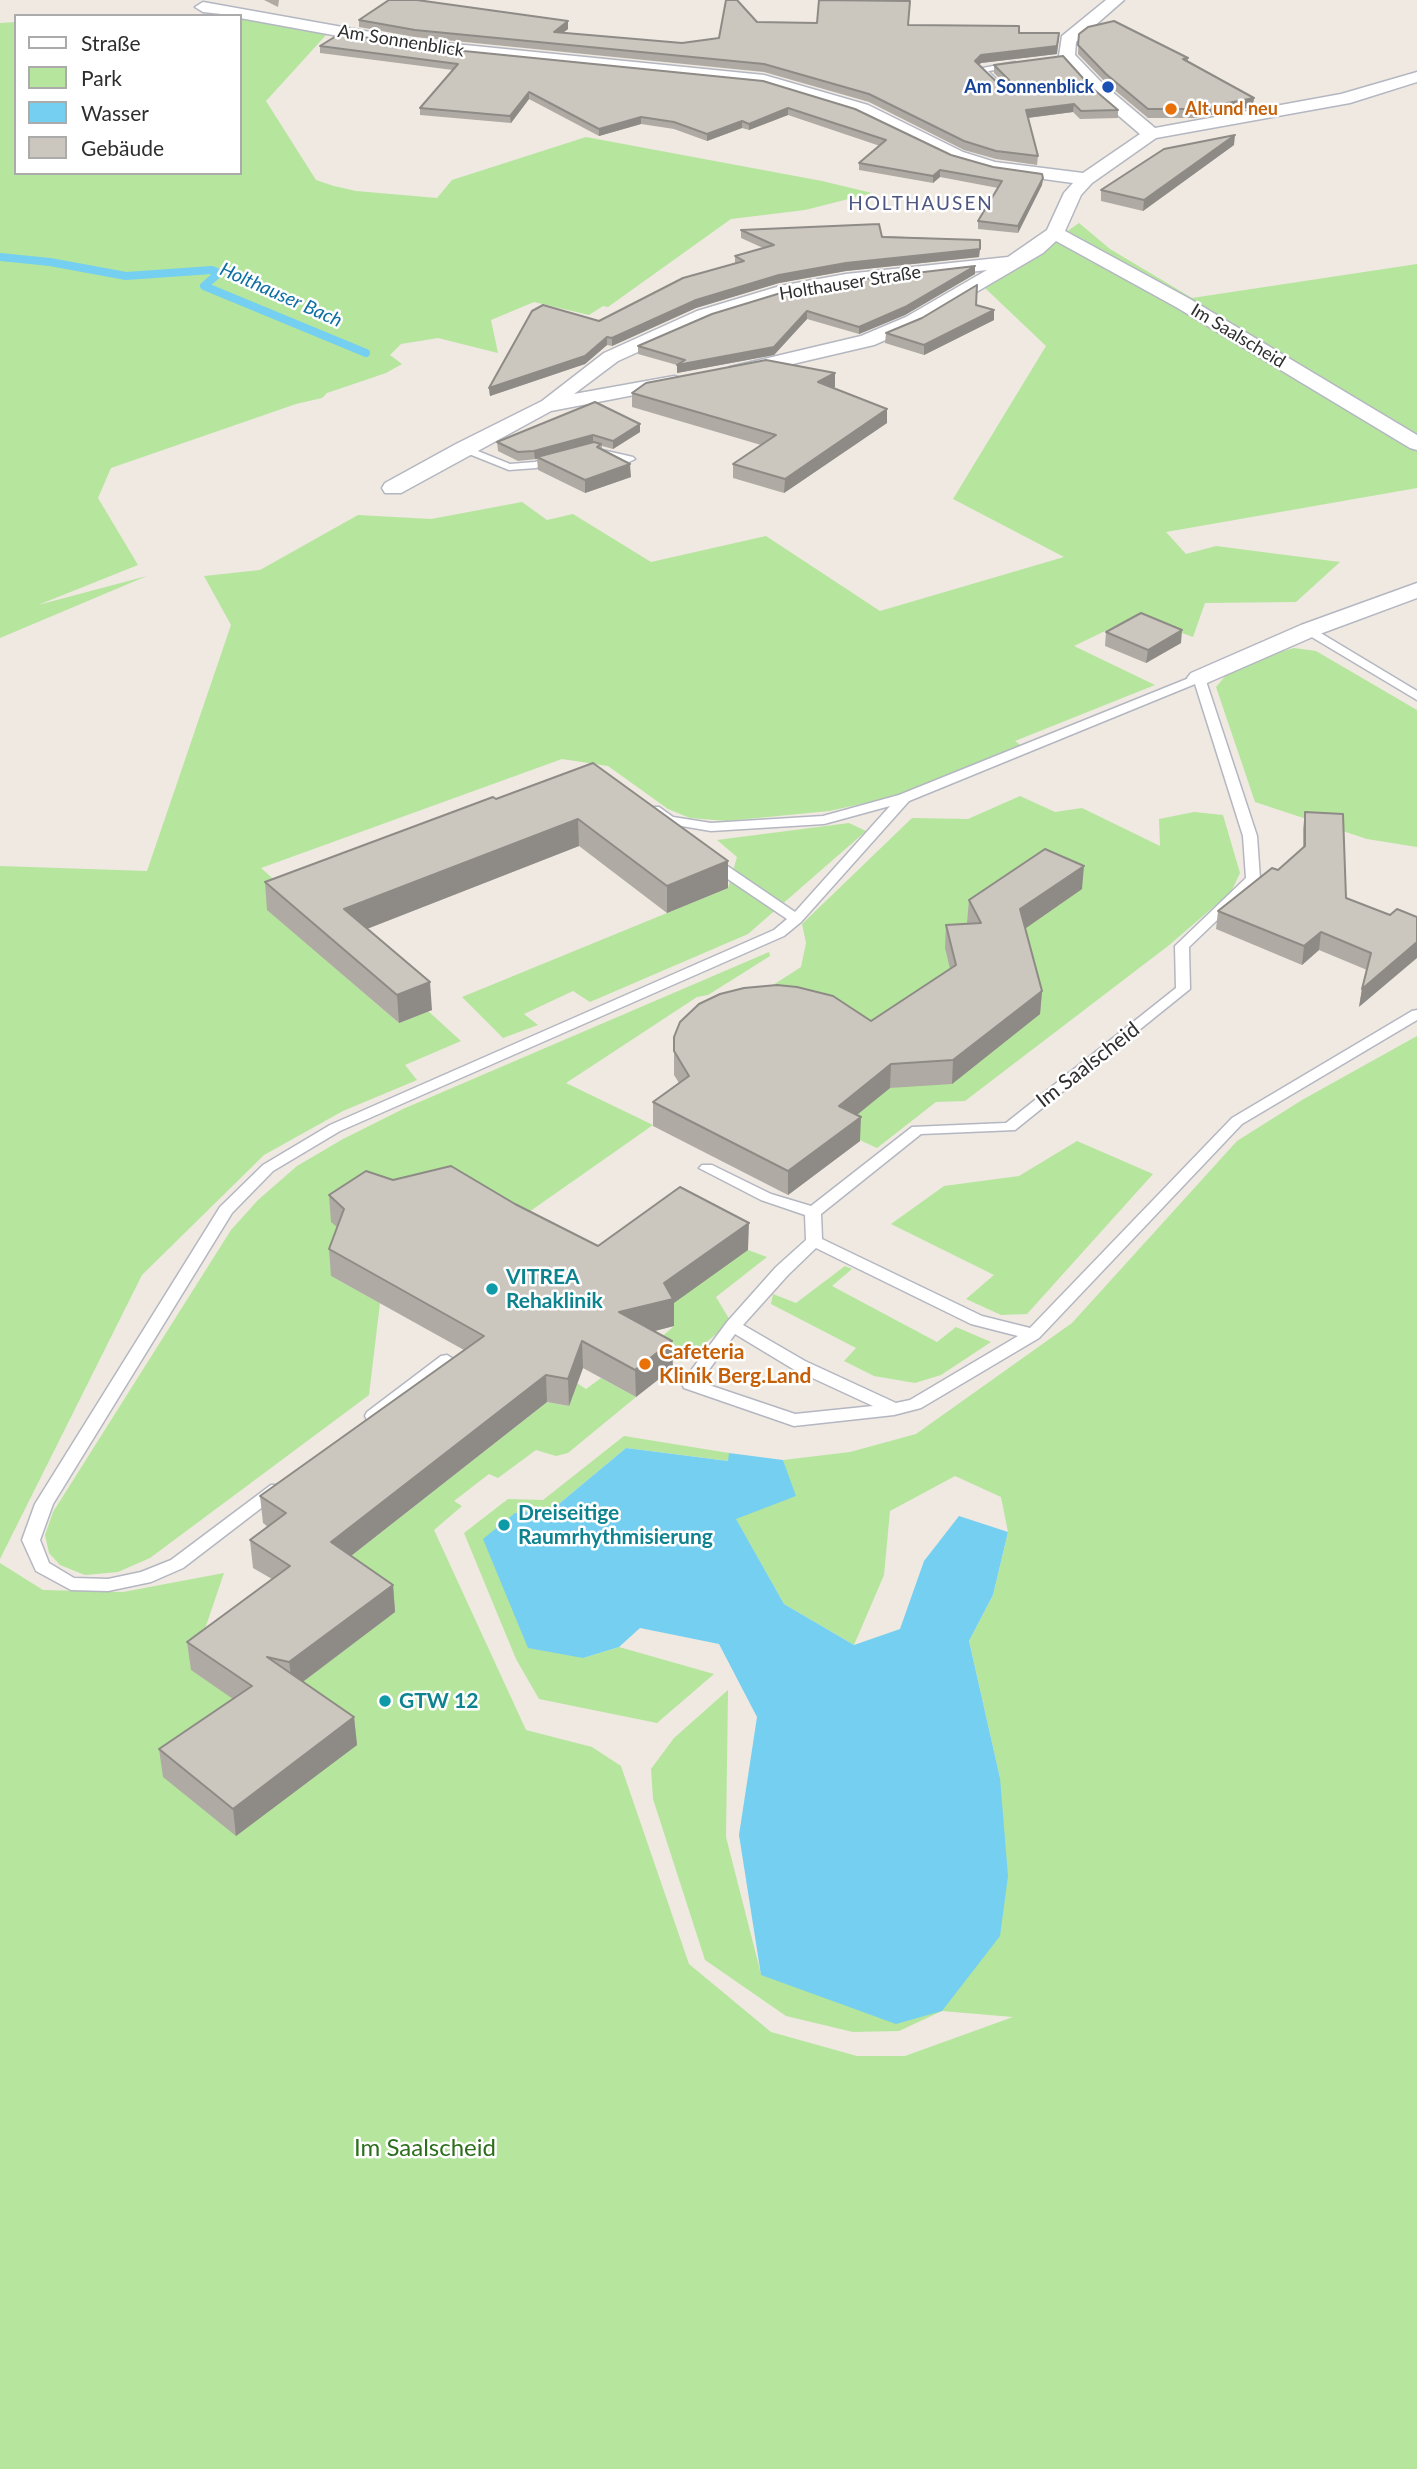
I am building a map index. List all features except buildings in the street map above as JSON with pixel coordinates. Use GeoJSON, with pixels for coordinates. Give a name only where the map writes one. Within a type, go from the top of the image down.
{"type":"FeatureCollection","features":[{"type":"Feature","properties":{"kind":"street"},"geometry":{"type":"LineString","coordinates":[[1116,0],[1068,40],[1065,59],[1152,134]]}},
{"type":"Feature","properties":{"kind":"street","name":"Am Sonnenblick"},"geometry":{"type":"LineString","coordinates":[[203,7],[415,45],[764,80],[862,109],[957,156],[993,167],[1086,179]]}},
{"type":"Feature","properties":{"kind":"street","name":"Holthauser Straße"},"geometry":{"type":"LineString","coordinates":[[718,374],[867,341],[913,321],[1036,249],[1055,233],[1073,193],[1086,179],[1152,134],[1344,99],[1417,77]]}},
{"type":"Feature","properties":{"kind":"street","name":"Im Saalscheid"},"geometry":{"type":"LineString","coordinates":[[1055,233],[1183,303],[1417,444]]}},
{"type":"Feature","properties":{"kind":"street","name":"Holthauser Straße"},"geometry":{"type":"LineString","coordinates":[[393,488],[545,406],[611,357],[704,315],[780,292],[846,280],[1015,260]]}},
{"type":"Feature","properties":{"kind":"street","name":"Holthauser Straße"},"geometry":{"type":"LineString","coordinates":[[545,406],[692,379]]}},
{"type":"Feature","properties":{"kind":"street"},"geometry":{"type":"LineString","coordinates":[[1199,678],[1309,630],[1417,590]]}},
{"type":"Feature","properties":{"kind":"lane"},"geometry":{"type":"LineString","coordinates":[[998,86],[981,69],[1031,63]]}},
{"type":"Feature","properties":{"kind":"lane"},"geometry":{"type":"LineString","coordinates":[[463,448],[509,467],[536,465],[594,449],[629,459]]}},
{"type":"Feature","properties":{"kind":"lane"},"geometry":{"type":"LineString","coordinates":[[1309,630],[1417,696]]}},
{"type":"Feature","properties":{"kind":"lane"},"geometry":{"type":"LineString","coordinates":[[648,805],[669,820],[710,827],[824,820],[904,798],[1199,678]]}},
{"type":"Feature","properties":{"kind":"lane","name":"Im Saalscheid"},"geometry":{"type":"LineString","coordinates":[[813,1212],[916,1130],[1010,1127],[1183,989],[1182,946],[1253,878],[1250,836],[1199,678]]}},
{"type":"Feature","properties":{"kind":"lane"},"geometry":{"type":"LineString","coordinates":[[285,1482],[177,1564],[145,1578],[108,1585],[71,1584],[41,1567],[31,1540],[44,1504],[226,1210],[268,1168],[335,1128],[779,933],[796,919],[904,798]]}},
{"type":"Feature","properties":{"kind":"lane"},"geometry":{"type":"LineString","coordinates":[[718,866],[796,919]]}},
{"type":"Feature","properties":{"kind":"lane"},"geometry":{"type":"LineString","coordinates":[[707,1168],[766,1197],[813,1212],[814,1241],[782,1270],[733,1325],[690,1384],[794,1420],[894,1409],[915,1404],[1033,1334],[1237,1121],[1417,1014]]}},
{"type":"Feature","properties":{"kind":"lane"},"geometry":{"type":"LineString","coordinates":[[814,1241],[977,1320],[1033,1334]]}},
{"type":"Feature","properties":{"kind":"lane"},"geometry":{"type":"LineString","coordinates":[[733,1325],[799,1365],[894,1409]]}},
{"type":"Feature","properties":{"kind":"lane"},"geometry":{"type":"LineString","coordinates":[[361,1425],[447,1360]]}},
{"type":"Feature","properties":{"kind":"green space"},"geometry":{"type":"Polygon","coordinates":[[[242,18],[327,34],[266,101],[316,180],[334,186],[356,191],[437,198],[452,180],[586,137],[822,181],[872,193],[805,210],[731,219],[608,307],[603,306],[589,315],[534,302],[491,320],[498,353],[438,338],[401,344],[390,355],[402,364],[386,373],[327,393],[322,398],[296,404],[111,468],[98,498],[138,565],[38,605],[147,576],[0,638],[0,23],[14,22],[14,175],[242,175],[242,18]]]}},
{"type":"Feature","properties":{"kind":"green space"},"geometry":{"type":"Polygon","coordinates":[[[1079,223],[1110,249],[1192,298],[1417,264],[1417,488],[1166,532],[1186,554],[1216,546],[1340,562],[1296,602],[1205,603],[1193,637],[1136,616],[1074,646],[1155,685],[1015,741],[1023,747],[903,795],[829,811],[727,821],[690,818],[668,809],[608,766],[562,759],[261,868],[296,899],[268,910],[399,1023],[428,1011],[461,1041],[405,1065],[417,1080],[343,1111],[264,1155],[142,1275],[0,1559],[0,866],[147,871],[231,625],[204,576],[260,570],[358,515],[431,519],[522,502],[547,520],[573,514],[651,562],[766,536],[880,611],[1064,557],[953,499],[1046,346],[985,288],[1079,223]]]}},
{"type":"Feature","properties":{"kind":"green space"},"geometry":{"type":"Polygon","coordinates":[[[1294,648],[1316,651],[1417,710],[1417,847],[1367,839],[1255,802],[1216,687],[1227,674],[1294,648]]]}},
{"type":"Feature","properties":{"kind":"green space"},"geometry":{"type":"Polygon","coordinates":[[[1020,796],[1055,812],[1082,808],[1160,846],[1159,819],[1194,812],[1223,815],[1240,873],[1231,892],[1168,946],[965,1101],[936,1102],[877,1148],[838,1130],[1019,933],[1044,872],[955,989],[867,1048],[773,985],[801,967],[806,943],[802,924],[912,818],[968,819],[1020,796]]]}},
{"type":"Feature","properties":{"kind":"green space"},"geometry":{"type":"Polygon","coordinates":[[[849,823],[866,831],[748,934],[590,1002],[573,991],[524,1014],[538,1025],[503,1038],[462,997],[728,888],[737,857],[717,840],[849,823]]]}},
{"type":"Feature","properties":{"kind":"green space"},"geometry":{"type":"Polygon","coordinates":[[[769,952],[770,956],[708,995],[697,997],[566,1083],[653,1125],[509,1226],[332,1221],[346,1236],[331,1276],[380,1303],[369,1395],[150,1558],[118,1572],[85,1575],[60,1565],[49,1553],[45,1535],[53,1512],[231,1230],[258,1200],[297,1166],[403,1109],[769,952]]]}},
{"type":"Feature","properties":{"kind":"green space","name":"Im Saalscheid"},"geometry":{"type":"Polygon","coordinates":[[[1417,1036],[1417,2469],[0,2469],[0,1563],[43,1590],[123,1592],[224,1573],[191,1670],[285,1695],[333,1570],[547,1402],[569,1406],[577,1383],[586,1389],[601,1378],[636,1397],[568,1453],[556,1456],[536,1450],[498,1478],[489,1474],[454,1501],[462,1506],[434,1530],[526,1730],[592,1747],[621,1766],[689,1964],[771,2032],[857,2056],[905,2056],[1013,2017],[942,2011],[899,2031],[853,2032],[786,2016],[705,1960],[653,1799],[651,1769],[674,1738],[728,1690],[726,1837],[761,1974],[1000,1778],[969,1641],[993,1595],[1008,1532],[1001,1497],[955,1476],[890,1511],[884,1575],[854,1645],[784,1604],[735,1518],[795,1496],[783,1460],[850,1452],[916,1434],[1072,1323],[1237,1141],[1302,1100],[1417,1036]]]}},
{"type":"Feature","properties":{"kind":"green space"},"geometry":{"type":"Polygon","coordinates":[[[1077,1141],[1153,1174],[1027,1314],[1001,1315],[966,1299],[994,1275],[891,1224],[944,1186],[1019,1176],[1077,1141]]]}},
{"type":"Feature","properties":{"kind":"green space"},"geometry":{"type":"Polygon","coordinates":[[[748,1250],[767,1257],[716,1297],[731,1322],[682,1362],[649,1348],[674,1326],[664,1309],[748,1250]]]}},
{"type":"Feature","properties":{"kind":"green space"},"geometry":{"type":"Polygon","coordinates":[[[845,1266],[852,1269],[832,1286],[937,1342],[956,1327],[991,1342],[941,1375],[915,1383],[874,1376],[844,1361],[856,1348],[771,1304],[773,1294],[796,1303],[845,1266]]]}},
{"type":"Feature","properties":{"kind":"green space"},"geometry":{"type":"Polygon","coordinates":[[[624,1436],[729,1453],[729,1461],[626,1448],[554,1508],[515,1513],[583,1658],[619,1647],[714,1674],[657,1723],[539,1699],[516,1659],[464,1533],[508,1499],[543,1500],[624,1436]]]}},
{"type":"Feature","properties":{"kind":"water"},"geometry":{"type":"Polygon","coordinates":[[[626,1448],[728,1461],[729,1453],[783,1460],[796,1496],[736,1519],[784,1604],[854,1645],[900,1629],[924,1561],[959,1516],[1008,1532],[993,1595],[969,1641],[1000,1778],[1008,1876],[1000,1936],[942,2011],[896,2024],[761,1975],[739,1835],[757,1717],[719,1644],[640,1628],[619,1647],[583,1658],[528,1648],[483,1539],[515,1513],[554,1508],[626,1448]]]}},
{"type":"Feature","properties":{"kind":"waterway","name":"Holthauser Bach"},"geometry":{"type":"LineString","coordinates":[[0,257],[50,262],[126,276],[212,270],[219,273],[204,286],[366,353]]}},
{"type":"Feature","properties":{"kind":"place","name":"Am Sonnenblick"},"geometry":{"type":"Point","coordinates":[1108,87]}},
{"type":"Feature","properties":{"kind":"place","name":"Alt und neu"},"geometry":{"type":"Point","coordinates":[1171,109]}},
{"type":"Feature","properties":{"kind":"place","name":"VITREA Rehaklinik"},"geometry":{"type":"Point","coordinates":[492,1289]}},
{"type":"Feature","properties":{"kind":"place","name":"Cafeteria Klinik Berg.Land"},"geometry":{"type":"Point","coordinates":[645,1364]}},
{"type":"Feature","properties":{"kind":"place","name":"Dreiseitige Raumrhythmisierung"},"geometry":{"type":"Point","coordinates":[504,1525]}},
{"type":"Feature","properties":{"kind":"place","name":"GTW 12"},"geometry":{"type":"Point","coordinates":[385,1701]}},
{"type":"Feature","properties":{"kind":"district","name":"HOLTHAUSEN"},"geometry":{"type":"Point","coordinates":[921,204]}}]}
